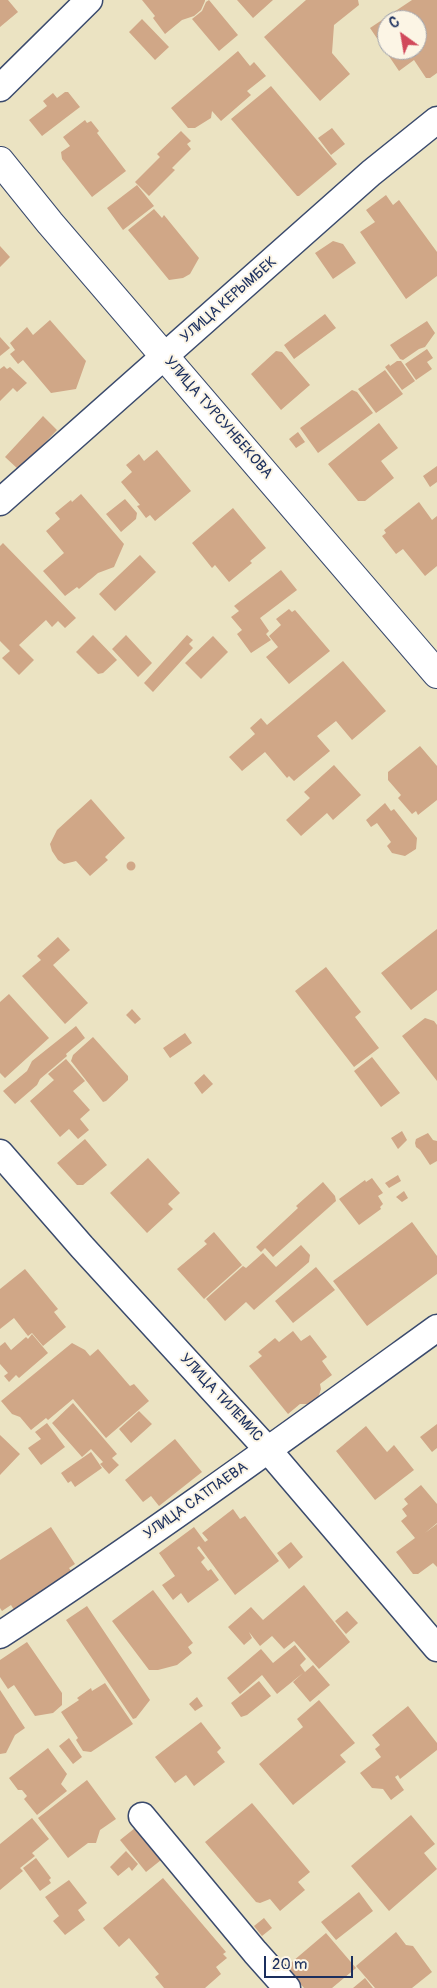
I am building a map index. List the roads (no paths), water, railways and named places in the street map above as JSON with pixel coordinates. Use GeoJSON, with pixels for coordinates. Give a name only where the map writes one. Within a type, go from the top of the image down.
{"type":"FeatureCollection","features":[{"type":"Feature","properties":{"kind":"street"},"geometry":{"type":"LineString","coordinates":[[0,88],[90,0]]}},
{"type":"Feature","properties":{"kind":"street","name":"УЛИЦА КЕРЫМБЕК"},"geometry":{"type":"LineString","coordinates":[[0,502],[371,173],[437,120]]}},
{"type":"Feature","properties":{"kind":"street","name":"УЛИЦА ТУРСУНБЕКОВА"},"geometry":{"type":"LineString","coordinates":[[0,161],[50,223],[437,674]]}},
{"type":"Feature","properties":{"kind":"street","name":"УЛИЦА ТИЛЕМИС"},"geometry":{"type":"LineString","coordinates":[[0,1153],[88,1254],[268,1450],[437,1648]]}},
{"type":"Feature","properties":{"kind":"street","name":"УЛИЦА САТПАЕВА"},"geometry":{"type":"LineString","coordinates":[[0,1635],[77,1584],[268,1450],[437,1328]]}},
{"type":"Feature","properties":{"kind":"street"},"geometry":{"type":"LineString","coordinates":[[142,1816],[287,1988]]}}]}
